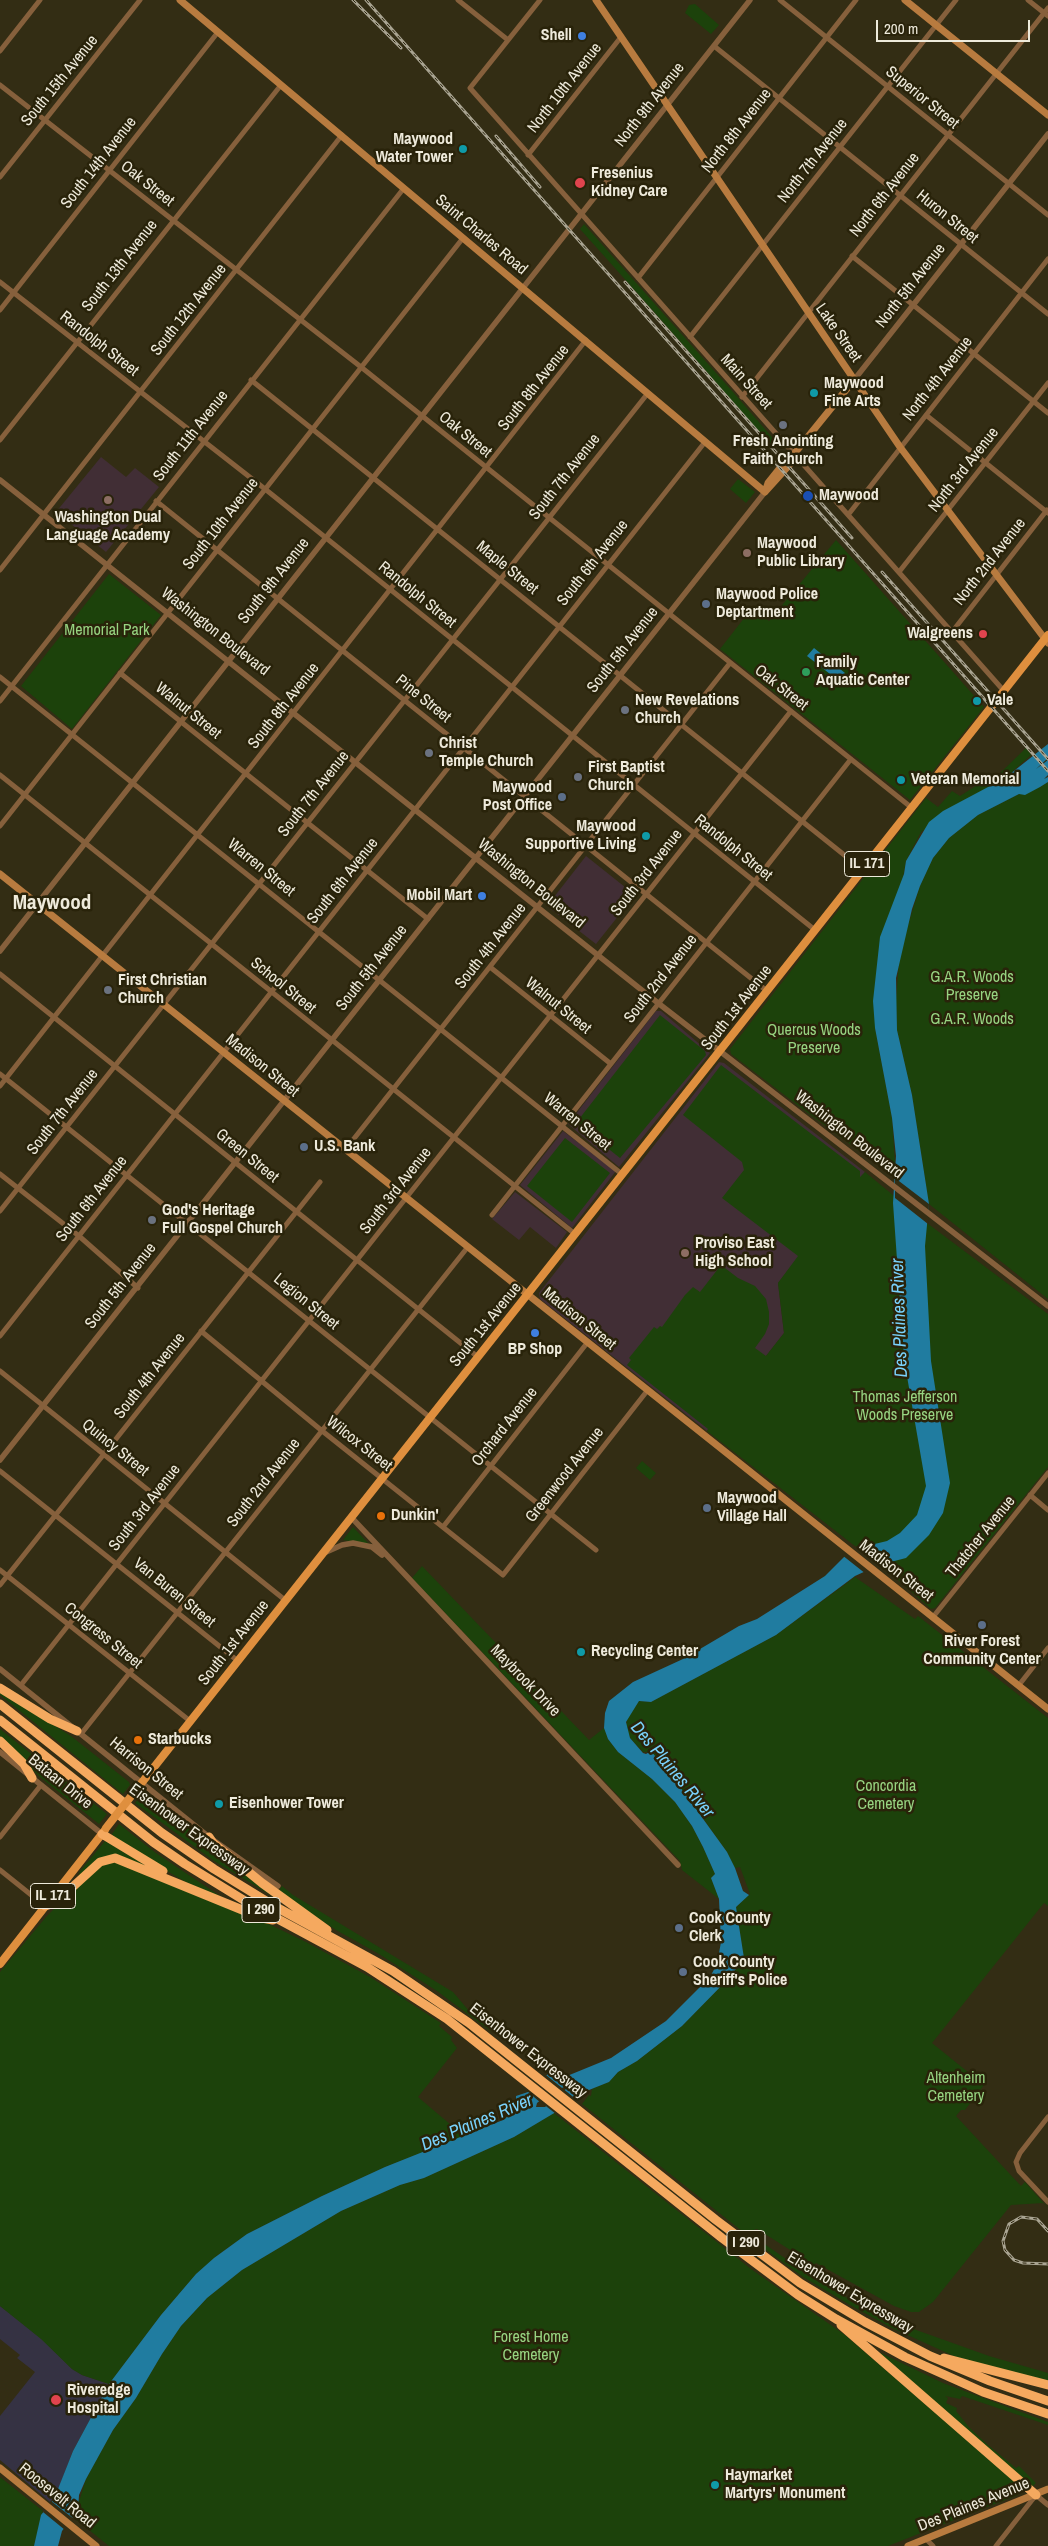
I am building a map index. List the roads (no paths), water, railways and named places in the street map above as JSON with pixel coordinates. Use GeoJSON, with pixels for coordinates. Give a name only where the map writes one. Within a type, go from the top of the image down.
{"type":"FeatureCollection","features":[{"type":"Feature","properties":{"kind":"highway"},"geometry":{"type":"LineString","coordinates":[[0,1688],[50,1719],[79,1733]]}},
{"type":"Feature","properties":{"kind":"highway","name":"Eisenhower Expressway"},"geometry":{"type":"LineString","coordinates":[[0,1704],[187,1851],[246,1889],[339,1940],[431,1995],[781,2270],[864,2322],[930,2356],[990,2381],[1048,2401]]}},
{"type":"Feature","properties":{"kind":"highway","name":"Eisenhower Expressway"},"geometry":{"type":"LineString","coordinates":[[0,1720],[153,1842],[211,1881],[367,1967],[418,1999],[533,2086],[756,2264],[836,2319],[945,2376],[1048,2414]]}},
{"type":"Feature","properties":{"kind":"highway"},"geometry":{"type":"LineString","coordinates":[[0,1741],[24,1764],[32,1778]]}},
{"type":"Feature","properties":{"kind":"highway"},"geometry":{"type":"LineString","coordinates":[[104,1831],[180,1882]]}},
{"type":"Feature","properties":{"kind":"highway"},"geometry":{"type":"LineString","coordinates":[[209,1837],[213,1843],[255,1877],[320,1923],[339,1940]]}},
{"type":"Feature","properties":{"kind":"highway"},"geometry":{"type":"LineString","coordinates":[[45,1906],[55,1903],[94,1867],[106,1859],[121,1859],[180,1882],[262,1918],[281,1921]]}},
{"type":"Feature","properties":{"kind":"highway"},"geometry":{"type":"LineString","coordinates":[[836,2319],[850,2334],[1036,2495]]}},
{"type":"Feature","properties":{"kind":"highway"},"geometry":{"type":"LineString","coordinates":[[930,2356],[955,2360],[1048,2385]]}},
{"type":"Feature","properties":{"kind":"main road","name":"Saint Charles Road"},"geometry":{"type":"LineString","coordinates":[[180,0],[765,492]]}},
{"type":"Feature","properties":{"kind":"main road","name":"Lake Street"},"geometry":{"type":"LineString","coordinates":[[596,0],[900,447],[996,575],[1047,639]]}},
{"type":"Feature","properties":{"kind":"main road"},"geometry":{"type":"LineString","coordinates":[[905,0],[1048,115]]}},
{"type":"Feature","properties":{"kind":"main road","name":"North 5th Avenue"},"geometry":{"type":"LineString","coordinates":[[784,467],[793,461],[794,454],[854,380]]}},
{"type":"Feature","properties":{"kind":"main road","name":"South 5th Avenue"},"geometry":{"type":"LineString","coordinates":[[765,492],[784,467]]}},
{"type":"Feature","properties":{"kind":"main road","name":"IL 171"},"geometry":{"type":"LineString","coordinates":[[1004,690],[1047,639]]}},
{"type":"Feature","properties":{"kind":"main road","name":"South 1st Avenue"},"geometry":{"type":"LineString","coordinates":[[0,1964],[1004,690]]}},
{"type":"Feature","properties":{"kind":"main road","name":"Madison Street"},"geometry":{"type":"LineString","coordinates":[[0,874],[527,1296],[1048,1709]]}},
{"type":"Feature","properties":{"kind":"main road","name":"Roosevelt Road"},"geometry":{"type":"LineString","coordinates":[[0,2468],[96,2546]]}},
{"type":"Feature","properties":{"kind":"main road","name":"Des Plaines Avenue"},"geometry":{"type":"LineString","coordinates":[[908,2546],[1048,2489]]}},
{"type":"Feature","properties":{"kind":"street"},"geometry":{"type":"LineString","coordinates":[[0,51],[40,0]]}},
{"type":"Feature","properties":{"kind":"street","name":"South 15th Avenue"},"geometry":{"type":"LineString","coordinates":[[0,177],[140,0]]}},
{"type":"Feature","properties":{"kind":"street"},"geometry":{"type":"LineString","coordinates":[[458,0],[508,40],[540,0]]}},
{"type":"Feature","properties":{"kind":"street","name":"North 9th Avenue"},"geometry":{"type":"LineString","coordinates":[[570,227],[750,0]]}},
{"type":"Feature","properties":{"kind":"street","name":"Superior Street"},"geometry":{"type":"LineString","coordinates":[[780,0],[1048,215]]}},
{"type":"Feature","properties":{"kind":"street","name":"North 8th Avenue"},"geometry":{"type":"LineString","coordinates":[[638,278],[856,0]]}},
{"type":"Feature","properties":{"kind":"street","name":"North 7th Avenue"},"geometry":{"type":"LineString","coordinates":[[690,337],[956,0]]}},
{"type":"Feature","properties":{"kind":"street"},"geometry":{"type":"LineString","coordinates":[[1028,0],[1047,12]]}},
{"type":"Feature","properties":{"kind":"street","name":"North 6th Avenue"},"geometry":{"type":"LineString","coordinates":[[742,398],[852,256],[1047,12]]}},
{"type":"Feature","properties":{"kind":"street","name":"South 14th Avenue"},"geometry":{"type":"LineString","coordinates":[[0,310],[218,32]]}},
{"type":"Feature","properties":{"kind":"street","name":"North 10th Avenue"},"geometry":{"type":"LineString","coordinates":[[528,155],[621,37]]}},
{"type":"Feature","properties":{"kind":"street","name":"Main Street"},"geometry":{"type":"LineString","coordinates":[[508,40],[470,88],[742,398],[1004,690]]}},
{"type":"Feature","properties":{"kind":"street","name":"Huron Street"},"geometry":{"type":"LineString","coordinates":[[714,46],[1048,314]]}},
{"type":"Feature","properties":{"kind":"street","name":"Oak Street"},"geometry":{"type":"LineString","coordinates":[[0,85],[421,415],[912,808]]}},
{"type":"Feature","properties":{"kind":"street","name":"South 13th Avenue"},"geometry":{"type":"LineString","coordinates":[[0,440],[172,220],[281,85]]}},
{"type":"Feature","properties":{"kind":"street","name":"North 5th Avenue"},"geometry":{"type":"LineString","coordinates":[[854,380],[1048,134]]}},
{"type":"Feature","properties":{"kind":"street","name":"South 12th Avenue"},"geometry":{"type":"LineString","coordinates":[[0,570],[342,135]]}},
{"type":"Feature","properties":{"kind":"street","name":"South 11th Avenue"},"geometry":{"type":"LineString","coordinates":[[0,701],[404,188]]}},
{"type":"Feature","properties":{"kind":"street","name":"South 9th Avenue"},"geometry":{"type":"LineString","coordinates":[[0,951],[570,227]]}},
{"type":"Feature","properties":{"kind":"street","name":"South 10th Avenue"},"geometry":{"type":"LineString","coordinates":[[0,826],[463,238]]}},
{"type":"Feature","properties":{"kind":"street"},"geometry":{"type":"LineString","coordinates":[[852,256],[1048,414]]}},
{"type":"Feature","properties":{"kind":"street","name":"North 4th Avenue"},"geometry":{"type":"LineString","coordinates":[[848,514],[1048,259]]}},
{"type":"Feature","properties":{"kind":"street","name":"Randolph Street"},"geometry":{"type":"LineString","coordinates":[[0,282],[265,489],[816,930]]}},
{"type":"Feature","properties":{"kind":"street","name":"South 8th Avenue"},"geometry":{"type":"LineString","coordinates":[[0,1086],[439,530],[586,340]]}},
{"type":"Feature","properties":{"kind":"street","name":"Maple Street"},"geometry":{"type":"LineString","coordinates":[[251,380],[863,870]]}},
{"type":"Feature","properties":{"kind":"street","name":"North 3rd Avenue"},"geometry":{"type":"LineString","coordinates":[[899,572],[1048,383]]}},
{"type":"Feature","properties":{"kind":"street","name":"South 7th Avenue"},"geometry":{"type":"LineString","coordinates":[[0,1211],[648,393]]}},
{"type":"Feature","properties":{"kind":"street"},"geometry":{"type":"LineString","coordinates":[[926,415],[1047,511]]}},
{"type":"Feature","properties":{"kind":"street","name":"South 6th Avenue"},"geometry":{"type":"LineString","coordinates":[[0,1336],[705,442]]}},
{"type":"Feature","properties":{"kind":"street","name":"Washington Boulevard"},"geometry":{"type":"LineString","coordinates":[[0,480],[229,660],[658,1004],[1048,1306]]}},
{"type":"Feature","properties":{"kind":"street","name":"South 5th Avenue"},"geometry":{"type":"LineString","coordinates":[[0,1460],[138,1288],[765,492]]}},
{"type":"Feature","properties":{"kind":"street","name":"Pine Street"},"geometry":{"type":"LineString","coordinates":[[156,501],[768,991]]}},
{"type":"Feature","properties":{"kind":"street","name":"North 2nd Avenue"},"geometry":{"type":"LineString","coordinates":[[952,632],[1047,511]]}},
{"type":"Feature","properties":{"kind":"street","name":"South 4th Avenue"},"geometry":{"type":"LineString","coordinates":[[345,1150],[730,663]]}},
{"type":"Feature","properties":{"kind":"street","name":"Walnut Street"},"geometry":{"type":"LineString","coordinates":[[120,672],[428,919]]}},
{"type":"Feature","properties":{"kind":"street","name":"Warren Street"},"geometry":{"type":"LineString","coordinates":[[0,677],[199,834],[622,1175]]}},
{"type":"Feature","properties":{"kind":"street","name":"South 3rd Avenue"},"geometry":{"type":"LineString","coordinates":[[21,1685],[790,711]]}},
{"type":"Feature","properties":{"kind":"street","name":"South 2nd Avenue"},"geometry":{"type":"LineString","coordinates":[[492,1215],[851,760]]}},
{"type":"Feature","properties":{"kind":"street","name":"School Street"},"geometry":{"type":"LineString","coordinates":[[0,775],[576,1234]]}},
{"type":"Feature","properties":{"kind":"street","name":"Walnut Street"},"geometry":{"type":"LineString","coordinates":[[490,967],[610,1064]]}},
{"type":"Feature","properties":{"kind":"street","name":"Green Street"},"geometry":{"type":"LineString","coordinates":[[0,974],[478,1357]]}},
{"type":"Feature","properties":{"kind":"street","name":"Legion Street"},"geometry":{"type":"LineString","coordinates":[[0,1074],[596,1550]]}},
{"type":"Feature","properties":{"kind":"street"},"geometry":{"type":"LineString","coordinates":[[0,1174],[79,1236],[138,1288]]}},
{"type":"Feature","properties":{"kind":"street","name":"South 4th Avenue"},"geometry":{"type":"LineString","coordinates":[[0,1585],[320,1182]]}},
{"type":"Feature","properties":{"kind":"street","name":"South 2nd Avenue"},"geometry":{"type":"LineString","coordinates":[[79,1733],[129,1673],[467,1248]]}},
{"type":"Feature","properties":{"kind":"street","name":"Wilcox Street"},"geometry":{"type":"LineString","coordinates":[[201,1331],[321,1430],[503,1575]]}},
{"type":"Feature","properties":{"kind":"street","name":"Orchard Avenue"},"geometry":{"type":"LineString","coordinates":[[443,1527],[587,1343]]}},
{"type":"Feature","properties":{"kind":"street","name":"Quincy Street"},"geometry":{"type":"LineString","coordinates":[[0,1371],[286,1600]]}},
{"type":"Feature","properties":{"kind":"street","name":"Greenwood Avenue"},"geometry":{"type":"LineString","coordinates":[[503,1575],[647,1390]]}},
{"type":"Feature","properties":{"kind":"street","name":"Van Buren Street"},"geometry":{"type":"LineString","coordinates":[[0,1470],[238,1661]]}},
{"type":"Feature","properties":{"kind":"street","name":"Thatcher Avenue"},"geometry":{"type":"LineString","coordinates":[[933,1617],[1048,1472]]}},
{"type":"Feature","properties":{"kind":"street"},"geometry":{"type":"LineString","coordinates":[[1030,1495],[1048,1510]]}},
{"type":"Feature","properties":{"kind":"street","name":"Maybrook Drive"},"geometry":{"type":"LineString","coordinates":[[351,1517],[678,1865]]}},
{"type":"Feature","properties":{"kind":"street"},"geometry":{"type":"LineString","coordinates":[[321,1555],[342,1545],[353,1543],[372,1547],[392,1561]]}},
{"type":"Feature","properties":{"kind":"street","name":"Congress Street"},"geometry":{"type":"LineString","coordinates":[[0,1570],[190,1722]]}},
{"type":"Feature","properties":{"kind":"street"},"geometry":{"type":"LineString","coordinates":[[1019,1685],[1048,1648]]}},
{"type":"Feature","properties":{"kind":"street","name":"Harrison Street"},"geometry":{"type":"LineString","coordinates":[[0,1669],[209,1837],[216,1840],[278,1886]]}},
{"type":"Feature","properties":{"kind":"street","name":"Bataan Drive"},"geometry":{"type":"LineString","coordinates":[[0,1752],[104,1831]]}},
{"type":"Feature","properties":{"kind":"street"},"geometry":{"type":"LineString","coordinates":[[0,1836],[41,1785]]}},
{"type":"Feature","properties":{"kind":"street"},"geometry":{"type":"LineString","coordinates":[[0,1870],[45,1906]]}},
{"type":"Feature","properties":{"kind":"street"},"geometry":{"type":"LineString","coordinates":[[1048,2117],[1020,2153],[1016,2162],[1019,2171],[1048,2202]]}},
{"type":"Feature","properties":{"kind":"street"},"geometry":{"type":"LineString","coordinates":[[996,2546],[1036,2495],[1048,2505]]}},
{"type":"Feature","properties":{"kind":"street"},"geometry":{"type":"LineString","coordinates":[[926,2539],[933,2546]]}},
{"type":"Feature","properties":{"kind":"water"},"geometry":{"type":"Polygon","coordinates":[[[814,648],[845,673],[834,687],[826,681],[830,674],[807,656],[814,648]]]}},
{"type":"Feature","properties":{"kind":"water"},"geometry":{"type":"Polygon","coordinates":[[[1048,744],[1048,758],[1036,769],[1048,760],[1048,775],[1044,779],[1048,777],[1048,782],[1025,795],[1019,794],[978,815],[949,838],[933,858],[912,909],[896,978],[897,1030],[912,1095],[929,1204],[925,1246],[931,1361],[950,1483],[943,1513],[929,1535],[906,1558],[879,1565],[855,1576],[776,1635],[651,1702],[639,1701],[626,1722],[630,1738],[643,1753],[646,1754],[651,1751],[680,1787],[727,1852],[743,1891],[749,1895],[736,1907],[744,1958],[730,1977],[682,2026],[637,2061],[618,2072],[609,2082],[584,2092],[561,2109],[514,2137],[424,2178],[400,2185],[341,2211],[242,2270],[207,2298],[181,2326],[136,2398],[113,2430],[86,2479],[79,2495],[78,2510],[62,2531],[58,2546],[34,2546],[41,2515],[54,2499],[73,2451],[109,2384],[161,2315],[196,2274],[214,2258],[247,2234],[322,2196],[385,2167],[503,2120],[516,2110],[516,2096],[528,2092],[549,2073],[567,2076],[611,2058],[666,2021],[710,1977],[717,1964],[721,1942],[719,1899],[711,1878],[715,1874],[692,1826],[675,1802],[652,1779],[618,1752],[608,1739],[604,1728],[605,1713],[609,1701],[633,1682],[683,1659],[739,1626],[757,1619],[825,1576],[846,1555],[858,1548],[887,1541],[900,1533],[917,1515],[926,1486],[904,1359],[893,1203],[896,1156],[892,1118],[875,1028],[873,1001],[880,937],[904,874],[906,861],[929,822],[943,811],[1005,778],[1048,744]],[[564,2087],[547,2095],[537,2103],[536,2107],[545,2107],[566,2089],[564,2087]]]}},
{"type":"Feature","properties":{"kind":"railway"},"geometry":{"type":"LineString","coordinates":[[353,0],[401,48]]}},
{"type":"Feature","properties":{"kind":"railway"},"geometry":{"type":"LineString","coordinates":[[366,0],[1048,771]]}},
{"type":"Feature","properties":{"kind":"railway"},"geometry":{"type":"LineString","coordinates":[[496,136],[540,187]]}},
{"type":"Feature","properties":{"kind":"railway"},"geometry":{"type":"LineString","coordinates":[[625,282],[852,538]]}},
{"type":"Feature","properties":{"kind":"railway"},"geometry":{"type":"LineString","coordinates":[[882,572],[1048,759]]}},
{"type":"Feature","properties":{"kind":"railway"},"geometry":{"type":"LineString","coordinates":[[1048,2231],[1037,2219],[1021,2217],[1009,2224],[1003,2241],[1005,2250],[1014,2260],[1023,2263],[1048,2264]]}},
{"type":"Feature","properties":{"kind":"place","name":"Shell"},"geometry":{"type":"Point","coordinates":[582,36]}},
{"type":"Feature","properties":{"kind":"place","name":"Maywood Water Tower"},"geometry":{"type":"Point","coordinates":[463,149]}},
{"type":"Feature","properties":{"kind":"place","name":"Fresenius Kidney Care"},"geometry":{"type":"Point","coordinates":[580,183]}},
{"type":"Feature","properties":{"kind":"place","name":"Maywood Fine Arts"},"geometry":{"type":"Point","coordinates":[814,393]}},
{"type":"Feature","properties":{"kind":"place","name":"Fresh Anointing Faith Church"},"geometry":{"type":"Point","coordinates":[783,425]}},
{"type":"Feature","properties":{"kind":"place","name":"Maywood"},"geometry":{"type":"Point","coordinates":[808,496]}},
{"type":"Feature","properties":{"kind":"place","name":"Washington Dual Language Academy"},"geometry":{"type":"Point","coordinates":[108,500]}},
{"type":"Feature","properties":{"kind":"place","name":"Maywood Public Library"},"geometry":{"type":"Point","coordinates":[747,553]}},
{"type":"Feature","properties":{"kind":"place","name":"Maywood Police Deptartment"},"geometry":{"type":"Point","coordinates":[706,604]}},
{"type":"Feature","properties":{"kind":"place","name":"Walgreens"},"geometry":{"type":"Point","coordinates":[983,634]}},
{"type":"Feature","properties":{"kind":"place","name":"Family Aquatic Center"},"geometry":{"type":"Point","coordinates":[806,672]}},
{"type":"Feature","properties":{"kind":"place","name":"Vale"},"geometry":{"type":"Point","coordinates":[977,701]}},
{"type":"Feature","properties":{"kind":"place","name":"New Revelations Church"},"geometry":{"type":"Point","coordinates":[625,710]}},
{"type":"Feature","properties":{"kind":"place","name":"Christ Temple Church"},"geometry":{"type":"Point","coordinates":[429,753]}},
{"type":"Feature","properties":{"kind":"place","name":"First Baptist Church"},"geometry":{"type":"Point","coordinates":[578,777]}},
{"type":"Feature","properties":{"kind":"place","name":"Veteran Memorial"},"geometry":{"type":"Point","coordinates":[901,780]}},
{"type":"Feature","properties":{"kind":"place","name":"Maywood Post Office"},"geometry":{"type":"Point","coordinates":[562,797]}},
{"type":"Feature","properties":{"kind":"place","name":"Maywood Supportive Living"},"geometry":{"type":"Point","coordinates":[646,836]}},
{"type":"Feature","properties":{"kind":"place","name":"Mobil Mart"},"geometry":{"type":"Point","coordinates":[482,896]}},
{"type":"Feature","properties":{"kind":"place","name":"First Christian Church"},"geometry":{"type":"Point","coordinates":[108,990]}},
{"type":"Feature","properties":{"kind":"place","name":"U.S. Bank"},"geometry":{"type":"Point","coordinates":[304,1147]}},
{"type":"Feature","properties":{"kind":"place","name":"God's Heritage Full Gospel Church"},"geometry":{"type":"Point","coordinates":[152,1220]}},
{"type":"Feature","properties":{"kind":"place","name":"Proviso East High School"},"geometry":{"type":"Point","coordinates":[685,1253]}},
{"type":"Feature","properties":{"kind":"place","name":"BP Shop"},"geometry":{"type":"Point","coordinates":[535,1333]}},
{"type":"Feature","properties":{"kind":"place","name":"Maywood Village Hall"},"geometry":{"type":"Point","coordinates":[707,1508]}},
{"type":"Feature","properties":{"kind":"place","name":"Dunkin'"},"geometry":{"type":"Point","coordinates":[381,1516]}},
{"type":"Feature","properties":{"kind":"place","name":"River Forest Community Center"},"geometry":{"type":"Point","coordinates":[982,1625]}},
{"type":"Feature","properties":{"kind":"place","name":"Recycling Center"},"geometry":{"type":"Point","coordinates":[581,1652]}},
{"type":"Feature","properties":{"kind":"place","name":"Starbucks"},"geometry":{"type":"Point","coordinates":[138,1740]}},
{"type":"Feature","properties":{"kind":"place","name":"Eisenhower Tower"},"geometry":{"type":"Point","coordinates":[219,1804]}},
{"type":"Feature","properties":{"kind":"place","name":"Cook County Clerk"},"geometry":{"type":"Point","coordinates":[679,1928]}},
{"type":"Feature","properties":{"kind":"place","name":"Cook County Sheriff's Police"},"geometry":{"type":"Point","coordinates":[683,1972]}},
{"type":"Feature","properties":{"kind":"place","name":"Riveredge Hospital"},"geometry":{"type":"Point","coordinates":[56,2400]}},
{"type":"Feature","properties":{"kind":"place","name":"Haymarket Martyrs' Monument"},"geometry":{"type":"Point","coordinates":[715,2485]}},
{"type":"Feature","properties":{"kind":"district","name":"Maywood"},"geometry":{"type":"Point","coordinates":[52,903]}},
{"type":"Feature","properties":{"kind":"park label","name":"Memorial Park"},"geometry":{"type":"Point","coordinates":[107,631]}},
{"type":"Feature","properties":{"kind":"park label","name":"G.A.R. Woods Preserve"},"geometry":{"type":"Point","coordinates":[972,987]}},
{"type":"Feature","properties":{"kind":"park label","name":"G.A.R. Woods"},"geometry":{"type":"Point","coordinates":[972,1020]}},
{"type":"Feature","properties":{"kind":"park label","name":"Quercus Woods Preserve"},"geometry":{"type":"Point","coordinates":[814,1040]}},
{"type":"Feature","properties":{"kind":"park label","name":"Thomas Jefferson Woods Preserve"},"geometry":{"type":"Point","coordinates":[905,1407]}},
{"type":"Feature","properties":{"kind":"park label","name":"Concordia Cemetery"},"geometry":{"type":"Point","coordinates":[886,1796]}},
{"type":"Feature","properties":{"kind":"park label","name":"Altenheim Cemetery"},"geometry":{"type":"Point","coordinates":[956,2088]}},
{"type":"Feature","properties":{"kind":"park label","name":"Forest Home Cemetery"},"geometry":{"type":"Point","coordinates":[531,2347]}},
{"type":"Feature","properties":{"kind":"water label","name":"Des Plaines River"},"geometry":{"type":"Point","coordinates":[900,1318]}},
{"type":"Feature","properties":{"kind":"water label","name":"Des Plaines River"},"geometry":{"type":"Point","coordinates":[672,1770]}},
{"type":"Feature","properties":{"kind":"water label","name":"Des Plaines River"},"geometry":{"type":"Point","coordinates":[477,2123]}}]}
